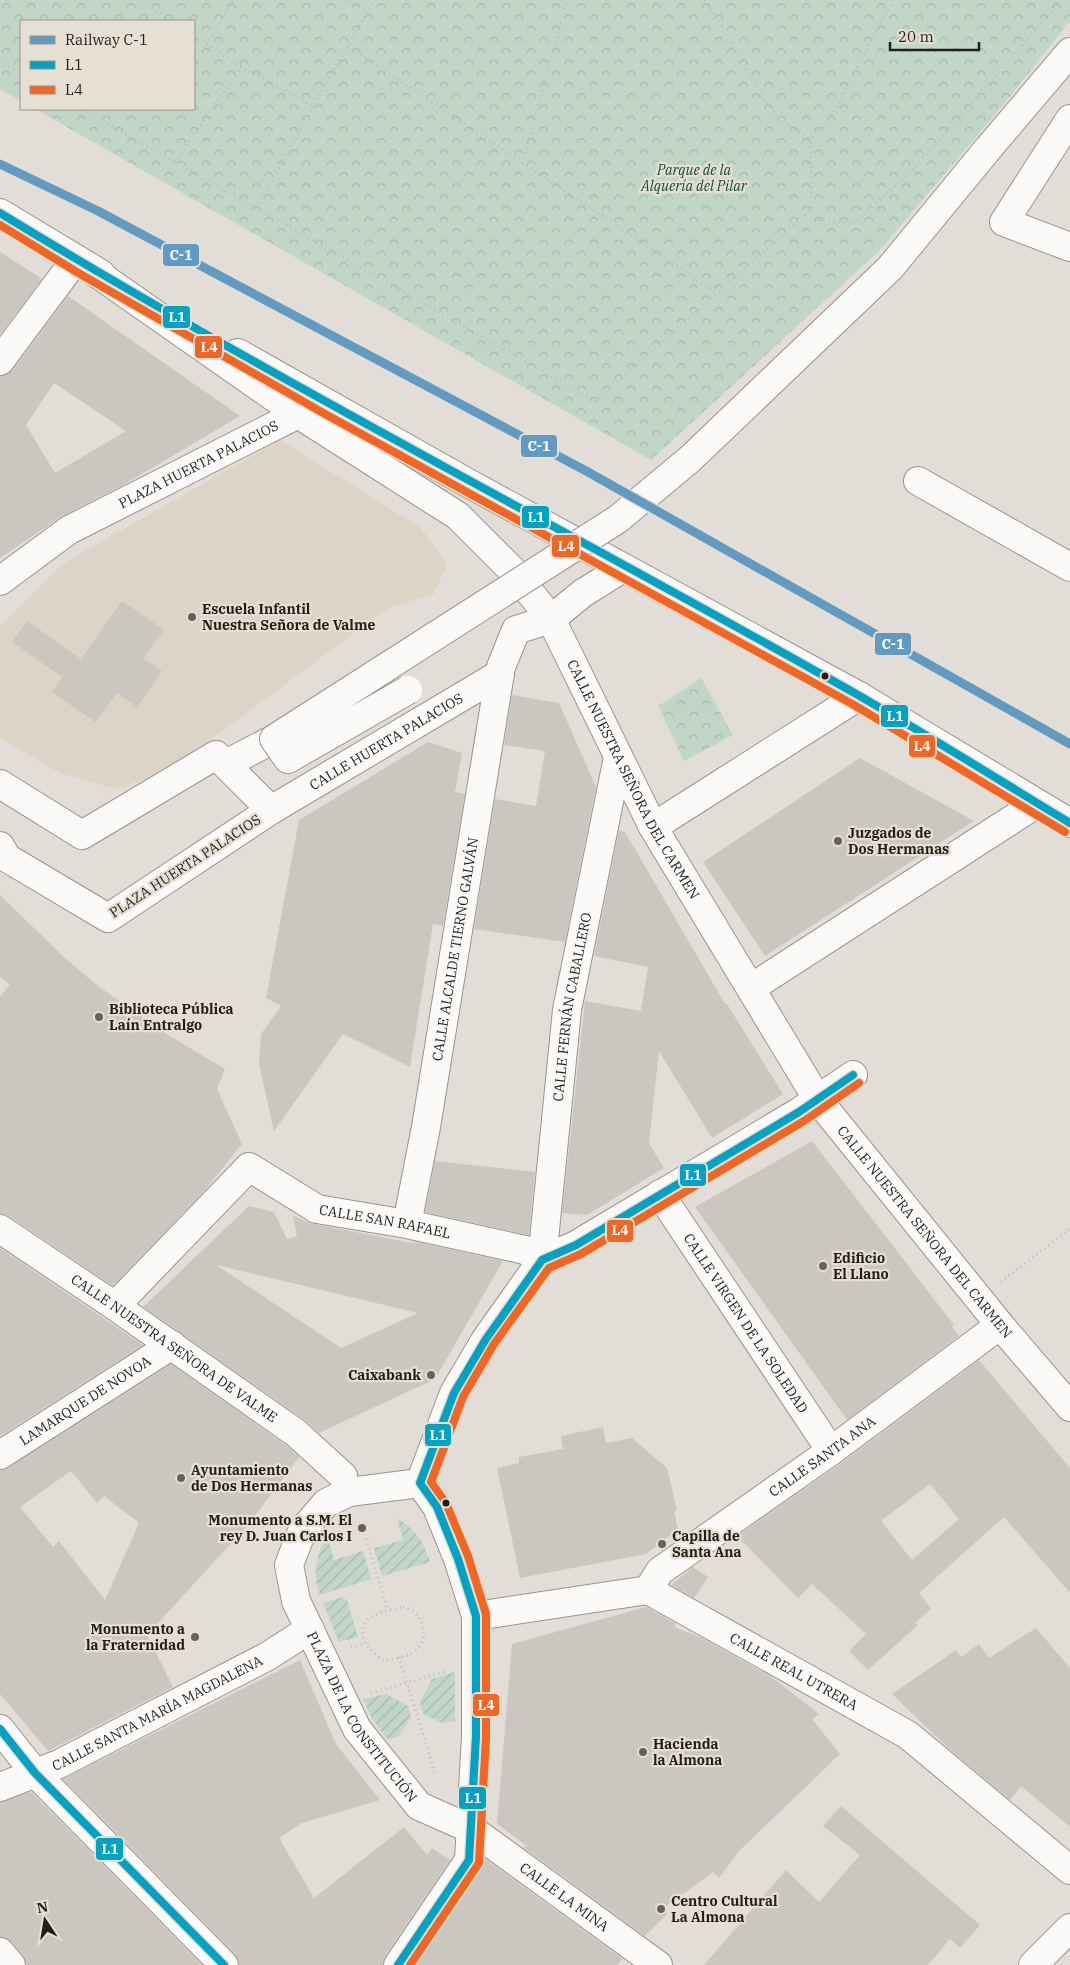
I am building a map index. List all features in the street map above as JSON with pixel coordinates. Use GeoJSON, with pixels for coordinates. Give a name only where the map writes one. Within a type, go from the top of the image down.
{"type":"FeatureCollection","features":[{"type":"Feature","properties":{"kind":"street"},"geometry":{"type":"LineString","coordinates":[[0,784],[82,835],[216,755],[226,764],[274,739],[618,519],[690,459],[890,268],[1070,52]]}},
{"type":"Feature","properties":{"kind":"street"},"geometry":{"type":"LineString","coordinates":[[1070,119],[1004,222],[1070,247]]}},
{"type":"Feature","properties":{"kind":"street"},"geometry":{"type":"LineString","coordinates":[[0,213],[80,262],[330,405],[623,568],[859,696],[1070,823]]}},
{"type":"Feature","properties":{"kind":"street"},"geometry":{"type":"LineString","coordinates":[[0,361],[80,262]]}},
{"type":"Feature","properties":{"kind":"street","name":"CALLE NUESTRA SEÑORA DEL CARMEN"},"geometry":{"type":"LineString","coordinates":[[80,262],[298,414],[458,516],[512,570],[551,620],[654,827],[818,1100],[1000,1325],[1070,1407]]}},
{"type":"Feature","properties":{"kind":"street","name":"PLAZA HUERTA PALACIOS"},"geometry":{"type":"LineString","coordinates":[[0,581],[69,530],[298,414],[330,405]]}},
{"type":"Feature","properties":{"kind":"street"},"geometry":{"type":"LineString","coordinates":[[918,481],[1070,567]]}},
{"type":"Feature","properties":{"kind":"street"},"geometry":{"type":"LineString","coordinates":[[551,620],[583,593],[623,568]]}},
{"type":"Feature","properties":{"kind":"street","name":"CALLE ALCALDE TIERNO GALVÁN"},"geometry":{"type":"LineString","coordinates":[[407,1224],[426,1127],[500,674],[516,630],[551,620]]}},
{"type":"Feature","properties":{"kind":"street","name":"CALLE HUERTA PALACIOS"},"geometry":{"type":"LineString","coordinates":[[271,810],[500,674]]}},
{"type":"Feature","properties":{"kind":"street"},"geometry":{"type":"LineString","coordinates":[[274,739],[288,759],[408,690]]}},
{"type":"Feature","properties":{"kind":"street"},"geometry":{"type":"LineString","coordinates":[[654,827],[859,696]]}},
{"type":"Feature","properties":{"kind":"street","name":"CALLE FERNÁN CABALLERO"},"geometry":{"type":"LineString","coordinates":[[542,1260],[568,1010],[618,757]]}},
{"type":"Feature","properties":{"kind":"street","name":"PLAZA HUERTA PALACIOS"},"geometry":{"type":"LineString","coordinates":[[0,846],[8,858],[108,918],[271,810],[226,764]]}},
{"type":"Feature","properties":{"kind":"street"},"geometry":{"type":"LineString","coordinates":[[751,988],[1036,804]]}},
{"type":"Feature","properties":{"kind":"street"},"geometry":{"type":"LineString","coordinates":[[398,1965],[469,1860],[476,1736],[476,1616],[458,1559],[437,1507],[420,1483],[454,1393],[486,1339],[542,1260],[576,1246],[818,1100],[853,1075]]}},
{"type":"Feature","properties":{"kind":"street","name":"CALLE SAN RAFAEL"},"geometry":{"type":"LineString","coordinates":[[115,1306],[249,1167],[317,1209],[407,1224],[525,1250],[542,1260]]}},
{"type":"Feature","properties":{"kind":"street","name":"CALLE VIRGEN DE LA SOLEDAD"},"geometry":{"type":"LineString","coordinates":[[660,1194],[831,1452]]}},
{"type":"Feature","properties":{"kind":"street","name":"CALLE NUESTRA SEÑORA DE VALME"},"geometry":{"type":"LineString","coordinates":[[0,1228],[172,1345],[296,1433],[343,1476]]}},
{"type":"Feature","properties":{"kind":"street","name":"CALLE SANTA ANA"},"geometry":{"type":"LineString","coordinates":[[648,1590],[660,1571],[831,1452],[1000,1325]]}},
{"type":"Feature","properties":{"kind":"street","name":"LAMARQUE DE NOVOA"},"geometry":{"type":"LineString","coordinates":[[0,1455],[172,1345]]}},
{"type":"Feature","properties":{"kind":"street","name":"PLAZA DE LA CONSTITUCIÓN"},"geometry":{"type":"LineString","coordinates":[[420,1483],[349,1492],[326,1503],[302,1531],[289,1565],[296,1601],[357,1729],[419,1806],[471,1829]]}},
{"type":"Feature","properties":{"kind":"street"},"geometry":{"type":"LineString","coordinates":[[476,1616],[648,1590]]}},
{"type":"Feature","properties":{"kind":"street","name":"CALLE REAL UTRERA"},"geometry":{"type":"LineString","coordinates":[[648,1590],[908,1735],[1070,1870]]}},
{"type":"Feature","properties":{"kind":"street","name":"CALLE SANTA MARÍA MAGDALENA"},"geometry":{"type":"LineString","coordinates":[[0,1787],[60,1764],[259,1661],[310,1630]]}},
{"type":"Feature","properties":{"kind":"street"},"geometry":{"type":"LineString","coordinates":[[0,1729],[36,1773],[224,1965]]}},
{"type":"Feature","properties":{"kind":"street","name":"CALLE LA MINA"},"geometry":{"type":"LineString","coordinates":[[471,1829],[658,1965]]}},
{"type":"Feature","properties":{"kind":"street"},"geometry":{"type":"LineString","coordinates":[[1033,1965],[1070,1928]]}},
{"type":"Feature","properties":{"kind":"street"},"geometry":{"type":"LineString","coordinates":[[0,1952],[11,1965]]}},
{"type":"Feature","properties":{"kind":"path"},"geometry":{"type":"LineString","coordinates":[[139,0],[170,20]]}},
{"type":"Feature","properties":{"kind":"path"},"geometry":{"type":"LineString","coordinates":[[207,45],[233,0]]}},
{"type":"Feature","properties":{"kind":"path"},"geometry":{"type":"LineString","coordinates":[[346,0],[367,13]]}},
{"type":"Feature","properties":{"kind":"path"},"geometry":{"type":"LineString","coordinates":[[257,208],[374,0]]}},
{"type":"Feature","properties":{"kind":"path"},"geometry":{"type":"LineString","coordinates":[[522,163],[567,0]]}},
{"type":"Feature","properties":{"kind":"path"},"geometry":{"type":"LineString","coordinates":[[705,0],[778,120],[810,139]]}},
{"type":"Feature","properties":{"kind":"path"},"geometry":{"type":"LineString","coordinates":[[893,0],[830,118],[810,139],[812,209],[819,220],[852,224],[870,206],[907,176],[1061,0]]}},
{"type":"Feature","properties":{"kind":"path"},"geometry":{"type":"LineString","coordinates":[[195,37],[241,67],[313,106]]}},
{"type":"Feature","properties":{"kind":"path"},"geometry":{"type":"LineString","coordinates":[[348,46],[717,293]]}},
{"type":"Feature","properties":{"kind":"path"},"geometry":{"type":"LineString","coordinates":[[0,62],[20,73]]}},
{"type":"Feature","properties":{"kind":"path"},"geometry":{"type":"LineString","coordinates":[[175,162],[241,67]]}},
{"type":"Feature","properties":{"kind":"path"},"geometry":{"type":"LineString","coordinates":[[84,110],[595,401],[812,209]]}},
{"type":"Feature","properties":{"kind":"path"},"geometry":{"type":"LineString","coordinates":[[870,206],[896,219]]}},
{"type":"Feature","properties":{"kind":"path"},"geometry":{"type":"LineString","coordinates":[[979,1299],[1070,1229]]}},
{"type":"Feature","properties":{"kind":"path"},"geometry":{"type":"LineString","coordinates":[[366,1539],[388,1611]]}},
{"type":"Feature","properties":{"kind":"path"},"geometry":{"type":"LineString","coordinates":[[403,1607],[414,1612],[422,1622],[424,1634],[420,1644],[413,1652],[399,1657],[384,1661],[374,1656],[365,1644],[363,1632],[365,1622],[373,1616],[403,1607]]}},
{"type":"Feature","properties":{"kind":"path"},"geometry":{"type":"LineString","coordinates":[[399,1657],[436,1776]]}},
{"type":"Feature","properties":{"kind":"path"},"geometry":{"type":"LineString","coordinates":[[367,1694],[456,1669]]}},
{"type":"Feature","properties":{"kind":"shaded area","name":"Escuela Infantil Nuestra Señora de Valme"},"geometry":{"type":"Polygon","coordinates":[[[280,440],[421,528],[447,564],[434,594],[388,608],[194,752],[147,778],[116,789],[60,773],[0,738],[0,626],[62,564],[280,440]]]}},
{"type":"Feature","properties":{"kind":"green space","name":"Parque de la Alquería del Pilar"},"geometry":{"type":"Polygon","coordinates":[[[0,0],[1070,0],[1070,21],[1004,104],[880,250],[651,460],[37,110],[195,110],[195,20],[20,20],[20,100],[0,89],[0,0]]]}},
{"type":"Feature","properties":{"kind":"green space"},"geometry":{"type":"Polygon","coordinates":[[[701,678],[733,735],[684,761],[658,706],[701,678]]]}},
{"type":"Feature","properties":{"kind":"green space"},"geometry":{"type":"Polygon","coordinates":[[[397,1518],[418,1536],[430,1562],[382,1576],[374,1548],[403,1540],[397,1518]]]}},
{"type":"Feature","properties":{"kind":"green space"},"geometry":{"type":"Polygon","coordinates":[[[327,1536],[334,1560],[363,1551],[371,1579],[320,1595],[316,1579],[316,1565],[327,1536]]]}},
{"type":"Feature","properties":{"kind":"green space"},"geometry":{"type":"Polygon","coordinates":[[[342,1597],[347,1600],[358,1637],[339,1642],[323,1603],[342,1597]]]}},
{"type":"Feature","properties":{"kind":"green space"},"geometry":{"type":"Polygon","coordinates":[[[455,1672],[455,1721],[442,1723],[423,1714],[420,1702],[432,1679],[455,1672]]]}},
{"type":"Feature","properties":{"kind":"green space"},"geometry":{"type":"Polygon","coordinates":[[[386,1694],[408,1706],[411,1717],[399,1736],[388,1740],[372,1719],[363,1699],[386,1694]]]}},
{"type":"Feature","properties":{"kind":"building"},"geometry":{"type":"Polygon","coordinates":[[[0,252],[42,279],[0,335],[0,252]]]}},
{"type":"Feature","properties":{"kind":"building"},"geometry":{"type":"Polygon","coordinates":[[[68,296],[240,416],[123,485],[62,516],[0,558],[0,376],[13,370],[68,296]],[[54,383],[26,425],[55,473],[126,431],[54,383]]]}},
{"type":"Feature","properties":{"kind":"building"},"geometry":{"type":"Polygon","coordinates":[[[122,601],[164,630],[143,658],[162,671],[137,707],[117,693],[95,722],[52,692],[62,677],[12,642],[27,621],[81,659],[122,601]]]}},
{"type":"Feature","properties":{"kind":"building"},"geometry":{"type":"Polygon","coordinates":[[[512,695],[559,703],[596,787],[565,942],[474,929],[495,799],[536,806],[545,751],[504,745],[512,695]]]}},
{"type":"Feature","properties":{"kind":"building"},"geometry":{"type":"Polygon","coordinates":[[[428,742],[462,753],[455,792],[465,794],[443,926],[433,924],[410,1067],[343,1034],[274,1131],[259,1064],[261,1034],[281,1006],[266,998],[299,820],[428,742]]]}},
{"type":"Feature","properties":{"kind":"building","name":"Juzgados de Dos Hermanas"},"geometry":{"type":"Polygon","coordinates":[[[860,758],[974,821],[765,956],[703,862],[860,758]]]}},
{"type":"Feature","properties":{"kind":"building"},"geometry":{"type":"Polygon","coordinates":[[[619,830],[625,832],[725,1004],[727,1004],[783,1094],[712,1138],[659,1051],[649,1143],[664,1168],[587,1215],[562,1213],[585,1001],[641,1011],[648,967],[594,956],[619,830]]]}},
{"type":"Feature","properties":{"kind":"building"},"geometry":{"type":"Polygon","coordinates":[[[0,895],[66,959],[98,986],[160,1030],[225,1069],[217,1089],[242,1144],[205,1190],[113,1286],[9,1216],[0,1214],[0,997],[10,984],[0,977],[0,895]]]}},
{"type":"Feature","properties":{"kind":"building","name":"Edificio El Llano"},"geometry":{"type":"Polygon","coordinates":[[[812,1141],[954,1325],[952,1327],[959,1336],[847,1420],[695,1207],[812,1141]]]}},
{"type":"Feature","properties":{"kind":"building"},"geometry":{"type":"Polygon","coordinates":[[[435,1161],[535,1172],[529,1235],[425,1212],[435,1161]]]}},
{"type":"Feature","properties":{"kind":"building"},"geometry":{"type":"Polygon","coordinates":[[[249,1206],[274,1212],[287,1239],[297,1236],[293,1216],[314,1224],[412,1243],[416,1242],[503,1261],[435,1379],[319,1433],[305,1420],[143,1307],[249,1206]],[[216,1265],[341,1348],[418,1313],[216,1265]]]}},
{"type":"Feature","properties":{"kind":"building"},"geometry":{"type":"Polygon","coordinates":[[[0,1248],[143,1345],[0,1436],[0,1248]]]}},
{"type":"Feature","properties":{"kind":"building"},"geometry":{"type":"Polygon","coordinates":[[[979,1360],[1070,1468],[1070,1593],[1004,1517],[919,1593],[931,1609],[915,1623],[918,1625],[868,1670],[849,1651],[866,1634],[812,1584],[798,1598],[737,1536],[840,1464],[979,1360]],[[930,1484],[881,1521],[912,1560],[959,1519],[930,1484]]]}},
{"type":"Feature","properties":{"kind":"building"},"geometry":{"type":"Polygon","coordinates":[[[171,1364],[286,1445],[299,1457],[248,1525],[147,1635],[173,1687],[48,1751],[0,1694],[0,1471],[8,1468],[171,1364]],[[71,1471],[20,1507],[53,1547],[59,1541],[105,1600],[139,1523],[104,1496],[97,1503],[71,1471]]]}},
{"type":"Feature","properties":{"kind":"building"},"geometry":{"type":"Polygon","coordinates":[[[603,1427],[606,1443],[632,1438],[667,1468],[677,1510],[674,1511],[678,1529],[646,1554],[520,1578],[497,1468],[519,1463],[519,1457],[563,1449],[561,1436],[603,1427]]]}},
{"type":"Feature","properties":{"kind":"building"},"geometry":{"type":"Polygon","coordinates":[[[693,1567],[708,1577],[694,1598],[671,1585],[693,1567]]]}},
{"type":"Feature","properties":{"kind":"building"},"geometry":{"type":"Polygon","coordinates":[[[646,1607],[676,1624],[674,1627],[702,1638],[770,1676],[819,1714],[812,1719],[840,1754],[740,1850],[719,1878],[713,1872],[661,1910],[667,1914],[645,1936],[523,1847],[527,1846],[497,1824],[512,1644],[646,1607]]]}},
{"type":"Feature","properties":{"kind":"building"},"geometry":{"type":"Polygon","coordinates":[[[1036,1628],[1070,1668],[1070,1827],[1021,1786],[1010,1800],[947,1747],[892,1694],[956,1650],[961,1657],[979,1644],[989,1658],[1036,1628]]]}},
{"type":"Feature","properties":{"kind":"building"},"geometry":{"type":"Polygon","coordinates":[[[300,1660],[336,1744],[380,1800],[302,1823],[279,1838],[314,1898],[404,1827],[427,1855],[432,1848],[450,1860],[385,1956],[383,1965],[239,1965],[235,1954],[63,1779],[300,1660]]]}},
{"type":"Feature","properties":{"kind":"building"},"geometry":{"type":"Polygon","coordinates":[[[31,1792],[202,1965],[26,1965],[23,1955],[12,1942],[0,1937],[0,1802],[31,1792]]]}},
{"type":"Feature","properties":{"kind":"building"},"geometry":{"type":"Polygon","coordinates":[[[841,1806],[980,1925],[960,1948],[950,1939],[928,1965],[704,1965],[786,1870],[819,1902],[860,1855],[823,1826],[841,1806]]]}},
{"type":"Feature","properties":{"kind":"building"},"geometry":{"type":"Polygon","coordinates":[[[485,1859],[623,1959],[617,1965],[417,1965],[482,1869],[485,1859]]]}},
{"type":"Feature","properties":{"kind":"rail line","name":"C-1"},"geometry":{"type":"LineString","coordinates":[[0,164],[98,211],[588,472],[1070,744]]}},
{"type":"Feature","properties":{"kind":"transit line","name":"L1"},"geometry":{"type":"LineString","coordinates":[[0,213],[212,338],[858,695],[1070,823]]}},
{"type":"Feature","properties":{"kind":"transit line","name":"L4"},"geometry":{"type":"LineString","coordinates":[[0,225],[80,274],[325,414],[854,705],[1065,832]]}},
{"type":"Feature","properties":{"kind":"transit line","name":"L1"},"geometry":{"type":"LineString","coordinates":[[398,1965],[469,1860],[476,1736],[476,1616],[458,1559],[437,1507],[420,1483],[454,1393],[486,1339],[542,1260],[576,1245],[799,1112],[853,1075]]}},
{"type":"Feature","properties":{"kind":"transit line","name":"L4"},"geometry":{"type":"LineString","coordinates":[[410,1965],[479,1863],[486,1737],[486,1614],[468,1556],[446,1503],[431,1482],[463,1397],[494,1344],[549,1268],[581,1254],[804,1121],[859,1083]]}},
{"type":"Feature","properties":{"kind":"transit line","name":"L1"},"geometry":{"type":"LineString","coordinates":[[0,1729],[35,1773],[224,1965]]}},
{"type":"Feature","properties":{"kind":"place","name":"Escuela Infantil Nuestra Señora de Valme"},"geometry":{"type":"Point","coordinates":[192,617]}},
{"type":"Feature","properties":{"kind":"place","name":"Juzgados de Dos Hermanas"},"geometry":{"type":"Point","coordinates":[838,841]}},
{"type":"Feature","properties":{"kind":"place","name":"Biblioteca Pública Laín Entralgo"},"geometry":{"type":"Point","coordinates":[99,1017]}},
{"type":"Feature","properties":{"kind":"place","name":"Edificio El Llano"},"geometry":{"type":"Point","coordinates":[823,1266]}},
{"type":"Feature","properties":{"kind":"place","name":"Caixabank"},"geometry":{"type":"Point","coordinates":[431,1375]}},
{"type":"Feature","properties":{"kind":"place","name":"Ayuntamiento de Dos Hermanas"},"geometry":{"type":"Point","coordinates":[181,1478]}},
{"type":"Feature","properties":{"kind":"place","name":"Monumento a S.M. El rey D. Juan Carlos I"},"geometry":{"type":"Point","coordinates":[362,1528]}},
{"type":"Feature","properties":{"kind":"place","name":"Capilla de Santa Ana"},"geometry":{"type":"Point","coordinates":[662,1544]}},
{"type":"Feature","properties":{"kind":"place","name":"Monumento a la Fraternidad"},"geometry":{"type":"Point","coordinates":[195,1637]}},
{"type":"Feature","properties":{"kind":"place","name":"Hacienda la Almona"},"geometry":{"type":"Point","coordinates":[643,1752]}},
{"type":"Feature","properties":{"kind":"place","name":"Centro Cultural La Almona"},"geometry":{"type":"Point","coordinates":[661,1909]}}]}
